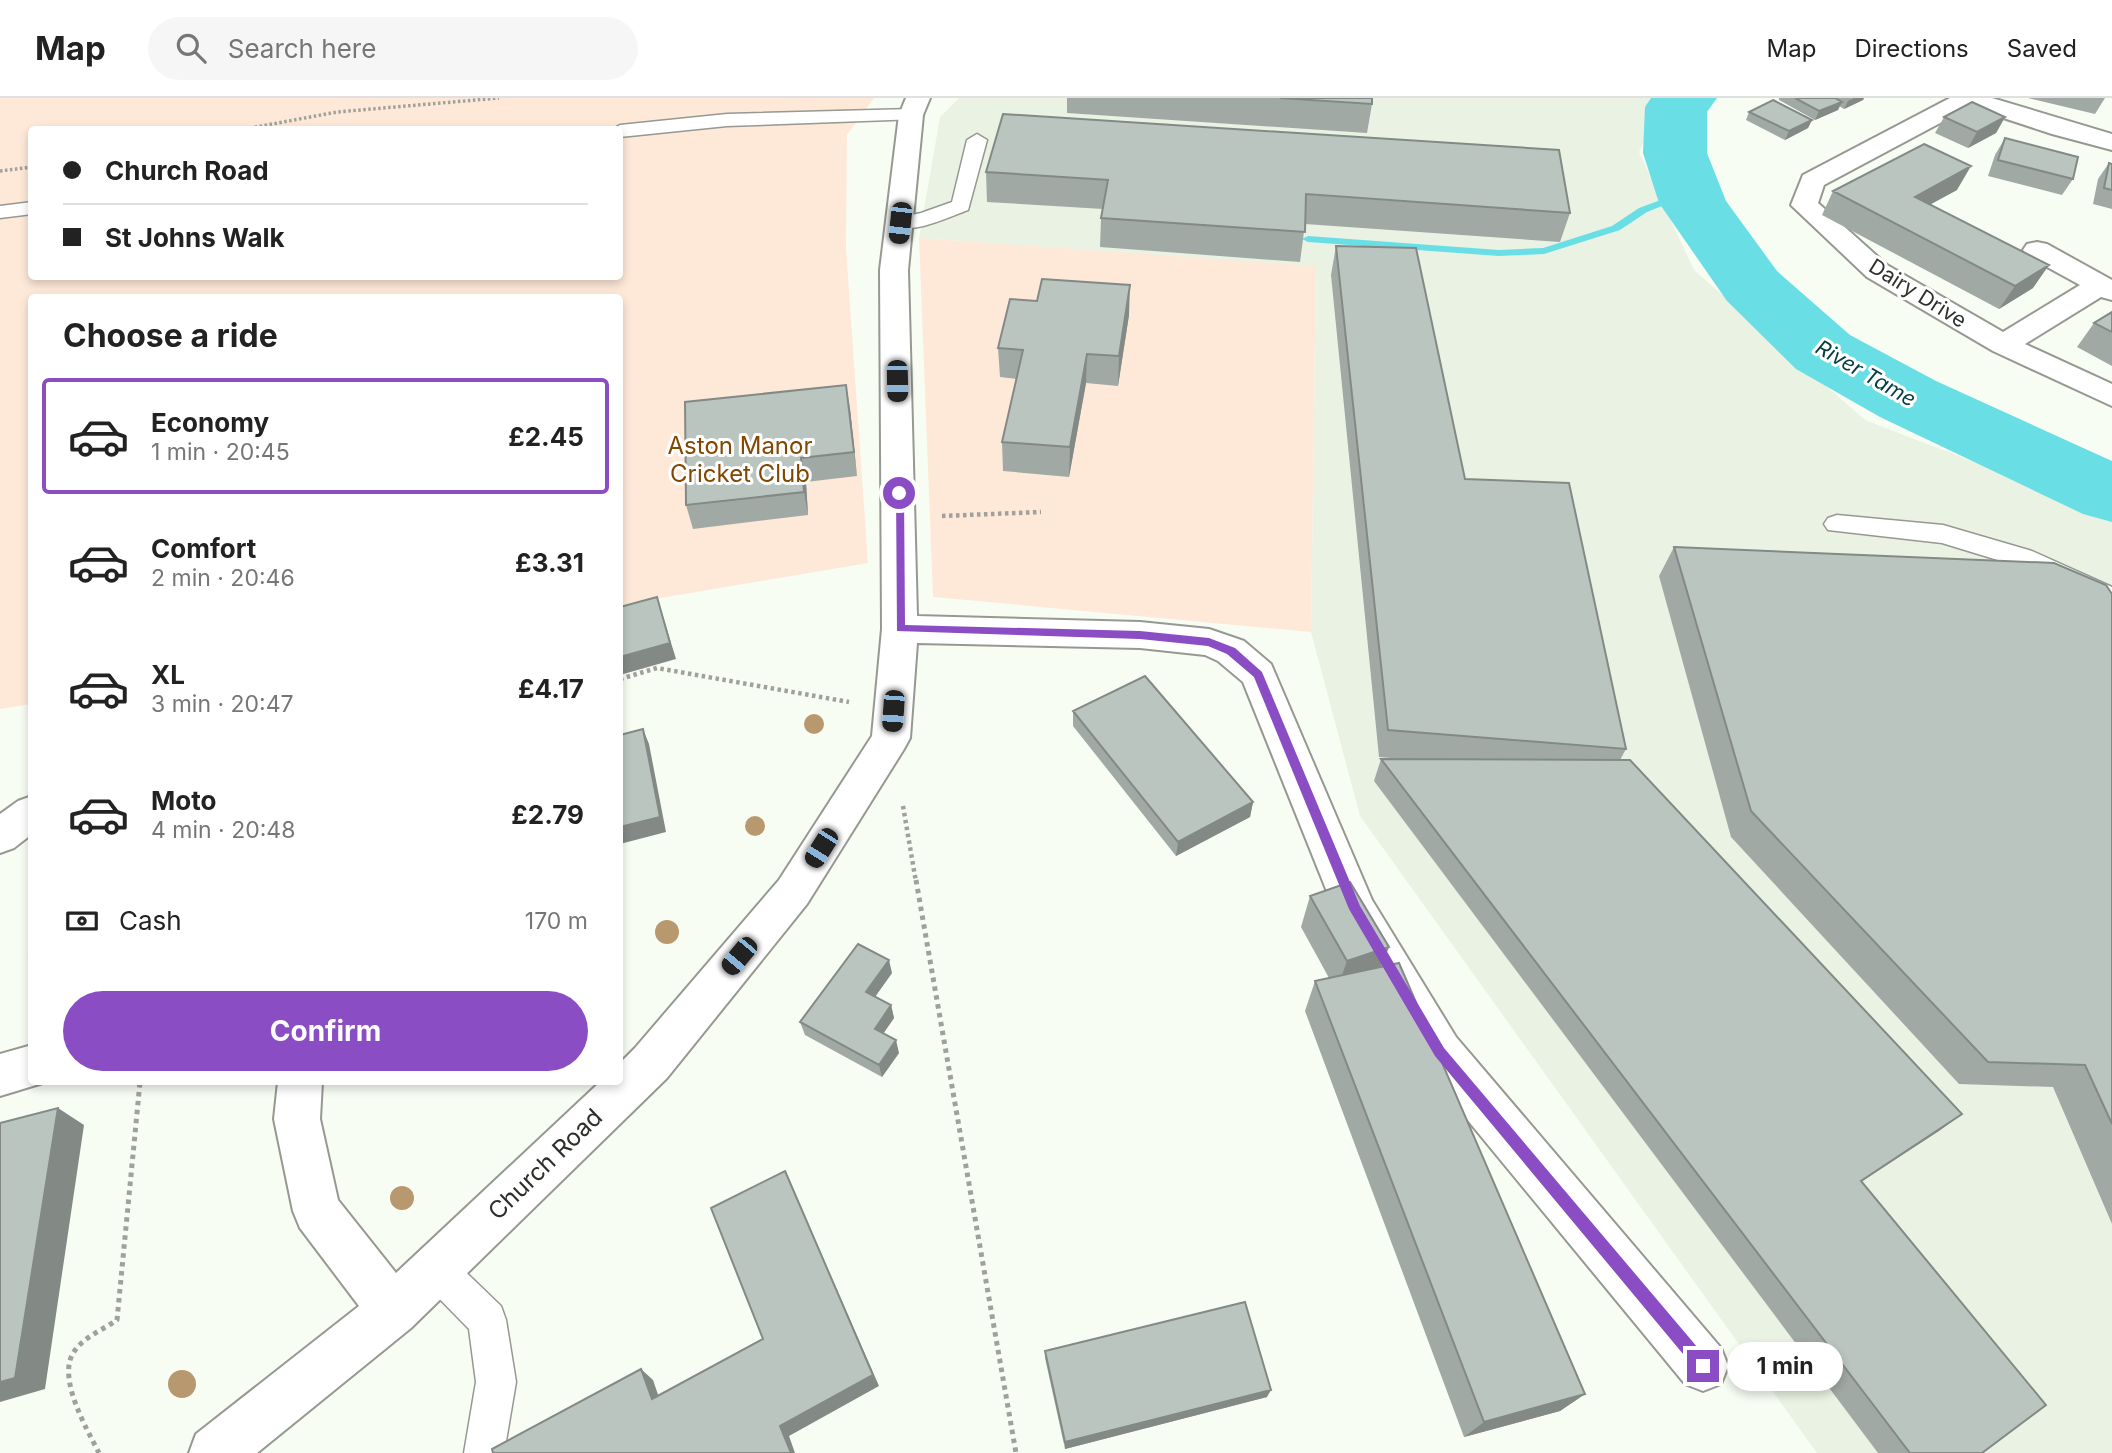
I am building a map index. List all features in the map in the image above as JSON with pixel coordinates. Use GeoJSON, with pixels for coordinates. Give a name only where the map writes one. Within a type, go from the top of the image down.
{"type":"FeatureCollection","features":[{"type":"Feature","properties":{"kind":"street"},"geometry":{"type":"LineString","coordinates":[[1968,98],[2061,129],[2112,142]]}},
{"type":"Feature","properties":{"kind":"street","name":"Dairy Drive"},"geometry":{"type":"LineString","coordinates":[[1968,98],[1812,181],[1804,205],[1877,271],[2003,345],[2112,396]]}},
{"type":"Feature","properties":{"kind":"street","name":"Church Road"},"geometry":{"type":"LineString","coordinates":[[215,1453],[393,1310],[651,1063],[793,892],[892,725],[900,629],[894,270],[914,107]]}},
{"type":"Feature","properties":{"kind":"street"},"geometry":{"type":"LineString","coordinates":[[2038,250],[2106,288]]}},
{"type":"Feature","properties":{"kind":"street"},"geometry":{"type":"LineString","coordinates":[[2003,345],[2106,288]]}},
{"type":"Feature","properties":{"kind":"street"},"geometry":{"type":"LineString","coordinates":[[900,629],[1140,635],[1209,642],[1231,651],[1258,674],[1355,909],[1440,1052],[1703,1366]]}},
{"type":"Feature","properties":{"kind":"street"},"geometry":{"type":"LineString","coordinates":[[0,836],[28,815]]}},
{"type":"Feature","properties":{"kind":"street"},"geometry":{"type":"LineString","coordinates":[[0,1075],[28,1067]]}},
{"type":"Feature","properties":{"kind":"street"},"geometry":{"type":"LineString","coordinates":[[300,1085],[297,1119],[317,1211],[393,1310]]}},
{"type":"Feature","properties":{"kind":"lane"},"geometry":{"type":"LineString","coordinates":[[623,131],[727,120],[914,107]]}},
{"type":"Feature","properties":{"kind":"lane"},"geometry":{"type":"LineString","coordinates":[[900,223],[925,219],[961,206],[977,140]]}},
{"type":"Feature","properties":{"kind":"lane"},"geometry":{"type":"LineString","coordinates":[[0,212],[28,208]]}},
{"type":"Feature","properties":{"kind":"lane"},"geometry":{"type":"LineString","coordinates":[[1837,524],[1942,534],[2009,554],[2106,595],[2112,605]]}},
{"type":"Feature","properties":{"kind":"lane"},"geometry":{"type":"LineString","coordinates":[[436,1269],[487,1320],[496,1382],[484,1453]]}},
{"type":"Feature","properties":{"kind":"path"},"geometry":{"type":"LineString","coordinates":[[262,126],[337,112],[499,98]]}},
{"type":"Feature","properties":{"kind":"path"},"geometry":{"type":"LineString","coordinates":[[0,171],[28,168]]}},
{"type":"Feature","properties":{"kind":"path"},"geometry":{"type":"LineString","coordinates":[[900,521],[1041,512]]}},
{"type":"Feature","properties":{"kind":"path"},"geometry":{"type":"LineString","coordinates":[[623,678],[657,668],[783,688],[892,725],[1016,1453]]}},
{"type":"Feature","properties":{"kind":"path"},"geometry":{"type":"LineString","coordinates":[[99,1453],[78,1411],[67,1368],[74,1350],[117,1320],[140,1085]]}},
{"type":"Feature","properties":{"kind":"shaded area"},"geometry":{"type":"Polygon","coordinates":[[[959,98],[1664,98],[1639,152],[1694,270],[1865,420],[2112,515],[2112,1453],[1817,1453],[1360,816],[1311,632],[1316,267],[919,238],[940,117],[959,98]]]}},
{"type":"Feature","properties":{"kind":"green space","name":"Aston Manor Cricket Club"},"geometry":{"type":"Polygon","coordinates":[[[0,98],[874,98],[847,135],[846,248],[868,563],[623,604],[623,294],[28,294],[28,704],[0,709],[0,98]]]}},
{"type":"Feature","properties":{"kind":"green space"},"geometry":{"type":"Polygon","coordinates":[[[919,238],[1316,266],[1311,632],[933,597],[919,238]]]}},
{"type":"Feature","properties":{"kind":"building"},"geometry":{"type":"Polygon","coordinates":[[[1280,98],[1372,98],[1372,104],[1280,98]]]}},
{"type":"Feature","properties":{"kind":"building"},"geometry":{"type":"Polygon","coordinates":[[[1795,98],[1835,98],[1842,102],[1819,111],[1795,98]]]}},
{"type":"Feature","properties":{"kind":"building"},"geometry":{"type":"Polygon","coordinates":[[[1773,100],[1812,120],[1789,131],[1749,112],[1773,100]]]}},
{"type":"Feature","properties":{"kind":"building"},"geometry":{"type":"Polygon","coordinates":[[[1972,102],[2005,117],[1977,132],[1944,117],[1972,102]]]}},
{"type":"Feature","properties":{"kind":"building"},"geometry":{"type":"Polygon","coordinates":[[[1003,114],[1559,150],[1570,213],[1306,194],[1305,232],[1101,218],[1108,180],[986,172],[1003,114]]]}},
{"type":"Feature","properties":{"kind":"building"},"geometry":{"type":"Polygon","coordinates":[[[2005,138],[2078,157],[2073,179],[1998,160],[2005,138]]]}},
{"type":"Feature","properties":{"kind":"building"},"geometry":{"type":"Polygon","coordinates":[[[1924,144],[1971,166],[1915,197],[2049,265],[2015,286],[1833,191],[1924,144]]]}},
{"type":"Feature","properties":{"kind":"building"},"geometry":{"type":"Polygon","coordinates":[[[2109,163],[2112,164],[2112,190],[2104,188],[2109,163]]]}},
{"type":"Feature","properties":{"kind":"building"},"geometry":{"type":"Polygon","coordinates":[[[1336,246],[1416,248],[1465,479],[1569,483],[1626,749],[1388,730],[1336,246]]]}},
{"type":"Feature","properties":{"kind":"building"},"geometry":{"type":"Polygon","coordinates":[[[1042,279],[1130,285],[1119,356],[1087,354],[1070,447],[1002,442],[1023,350],[998,348],[1010,299],[1037,301],[1042,279]]]}},
{"type":"Feature","properties":{"kind":"building"},"geometry":{"type":"Polygon","coordinates":[[[2112,312],[2112,332],[2094,323],[2112,312]]]}},
{"type":"Feature","properties":{"kind":"building"},"geometry":{"type":"Polygon","coordinates":[[[846,385],[854,452],[801,458],[804,492],[686,505],[685,402],[846,385]]]}},
{"type":"Feature","properties":{"kind":"building"},"geometry":{"type":"Polygon","coordinates":[[[1674,547],[2054,563],[2106,585],[2112,594],[2112,1124],[2085,1065],[1988,1062],[1751,811],[1674,547]]]}},
{"type":"Feature","properties":{"kind":"building"},"geometry":{"type":"Polygon","coordinates":[[[657,597],[670,643],[623,656],[623,606],[657,597]]]}},
{"type":"Feature","properties":{"kind":"building"},"geometry":{"type":"Polygon","coordinates":[[[1145,676],[1253,802],[1178,842],[1073,711],[1145,676]]]}},
{"type":"Feature","properties":{"kind":"building"},"geometry":{"type":"Polygon","coordinates":[[[643,729],[660,817],[623,826],[623,734],[643,729]]]}},
{"type":"Feature","properties":{"kind":"building"},"geometry":{"type":"Polygon","coordinates":[[[1381,759],[1630,760],[1962,1114],[1861,1181],[2046,1405],[1982,1453],[1910,1453],[1381,759]]]}},
{"type":"Feature","properties":{"kind":"building"},"geometry":{"type":"Polygon","coordinates":[[[1350,882],[1389,947],[1347,961],[1310,896],[1350,882]]]}},
{"type":"Feature","properties":{"kind":"building"},"geometry":{"type":"Polygon","coordinates":[[[858,944],[889,960],[866,992],[891,1005],[875,1029],[896,1040],[879,1065],[800,1022],[858,944]]]}},
{"type":"Feature","properties":{"kind":"building"},"geometry":{"type":"Polygon","coordinates":[[[1399,963],[1585,1394],[1484,1422],[1315,981],[1399,963]]]}},
{"type":"Feature","properties":{"kind":"building"},"geometry":{"type":"Polygon","coordinates":[[[58,1108],[15,1378],[0,1382],[0,1123],[58,1108]]]}},
{"type":"Feature","properties":{"kind":"building"},"geometry":{"type":"Polygon","coordinates":[[[785,1171],[873,1375],[780,1426],[791,1453],[493,1453],[492,1449],[641,1369],[652,1399],[763,1339],[711,1208],[785,1171]]]}},
{"type":"Feature","properties":{"kind":"building"},"geometry":{"type":"Polygon","coordinates":[[[1245,1302],[1271,1390],[1065,1442],[1045,1351],[1245,1302]]]}},
{"type":"Feature","properties":{"kind":"waterway","name":"River Tame"},"geometry":{"type":"LineString","coordinates":[[1686,98],[1676,107],[1675,153],[1693,203],[1752,286],[1823,352],[1908,399],[2112,494]]}},
{"type":"Feature","properties":{"kind":"waterway"},"geometry":{"type":"LineString","coordinates":[[1308,239],[1499,253],[1544,251],[1616,228],[1643,210],[1689,193]]}},
{"type":"Feature","properties":{"kind":"route"},"geometry":{"type":"LineString","coordinates":[[899,493],[900,629],[1140,635],[1209,642],[1231,651],[1258,674],[1355,909],[1440,1052],[1703,1366]]}}]}
